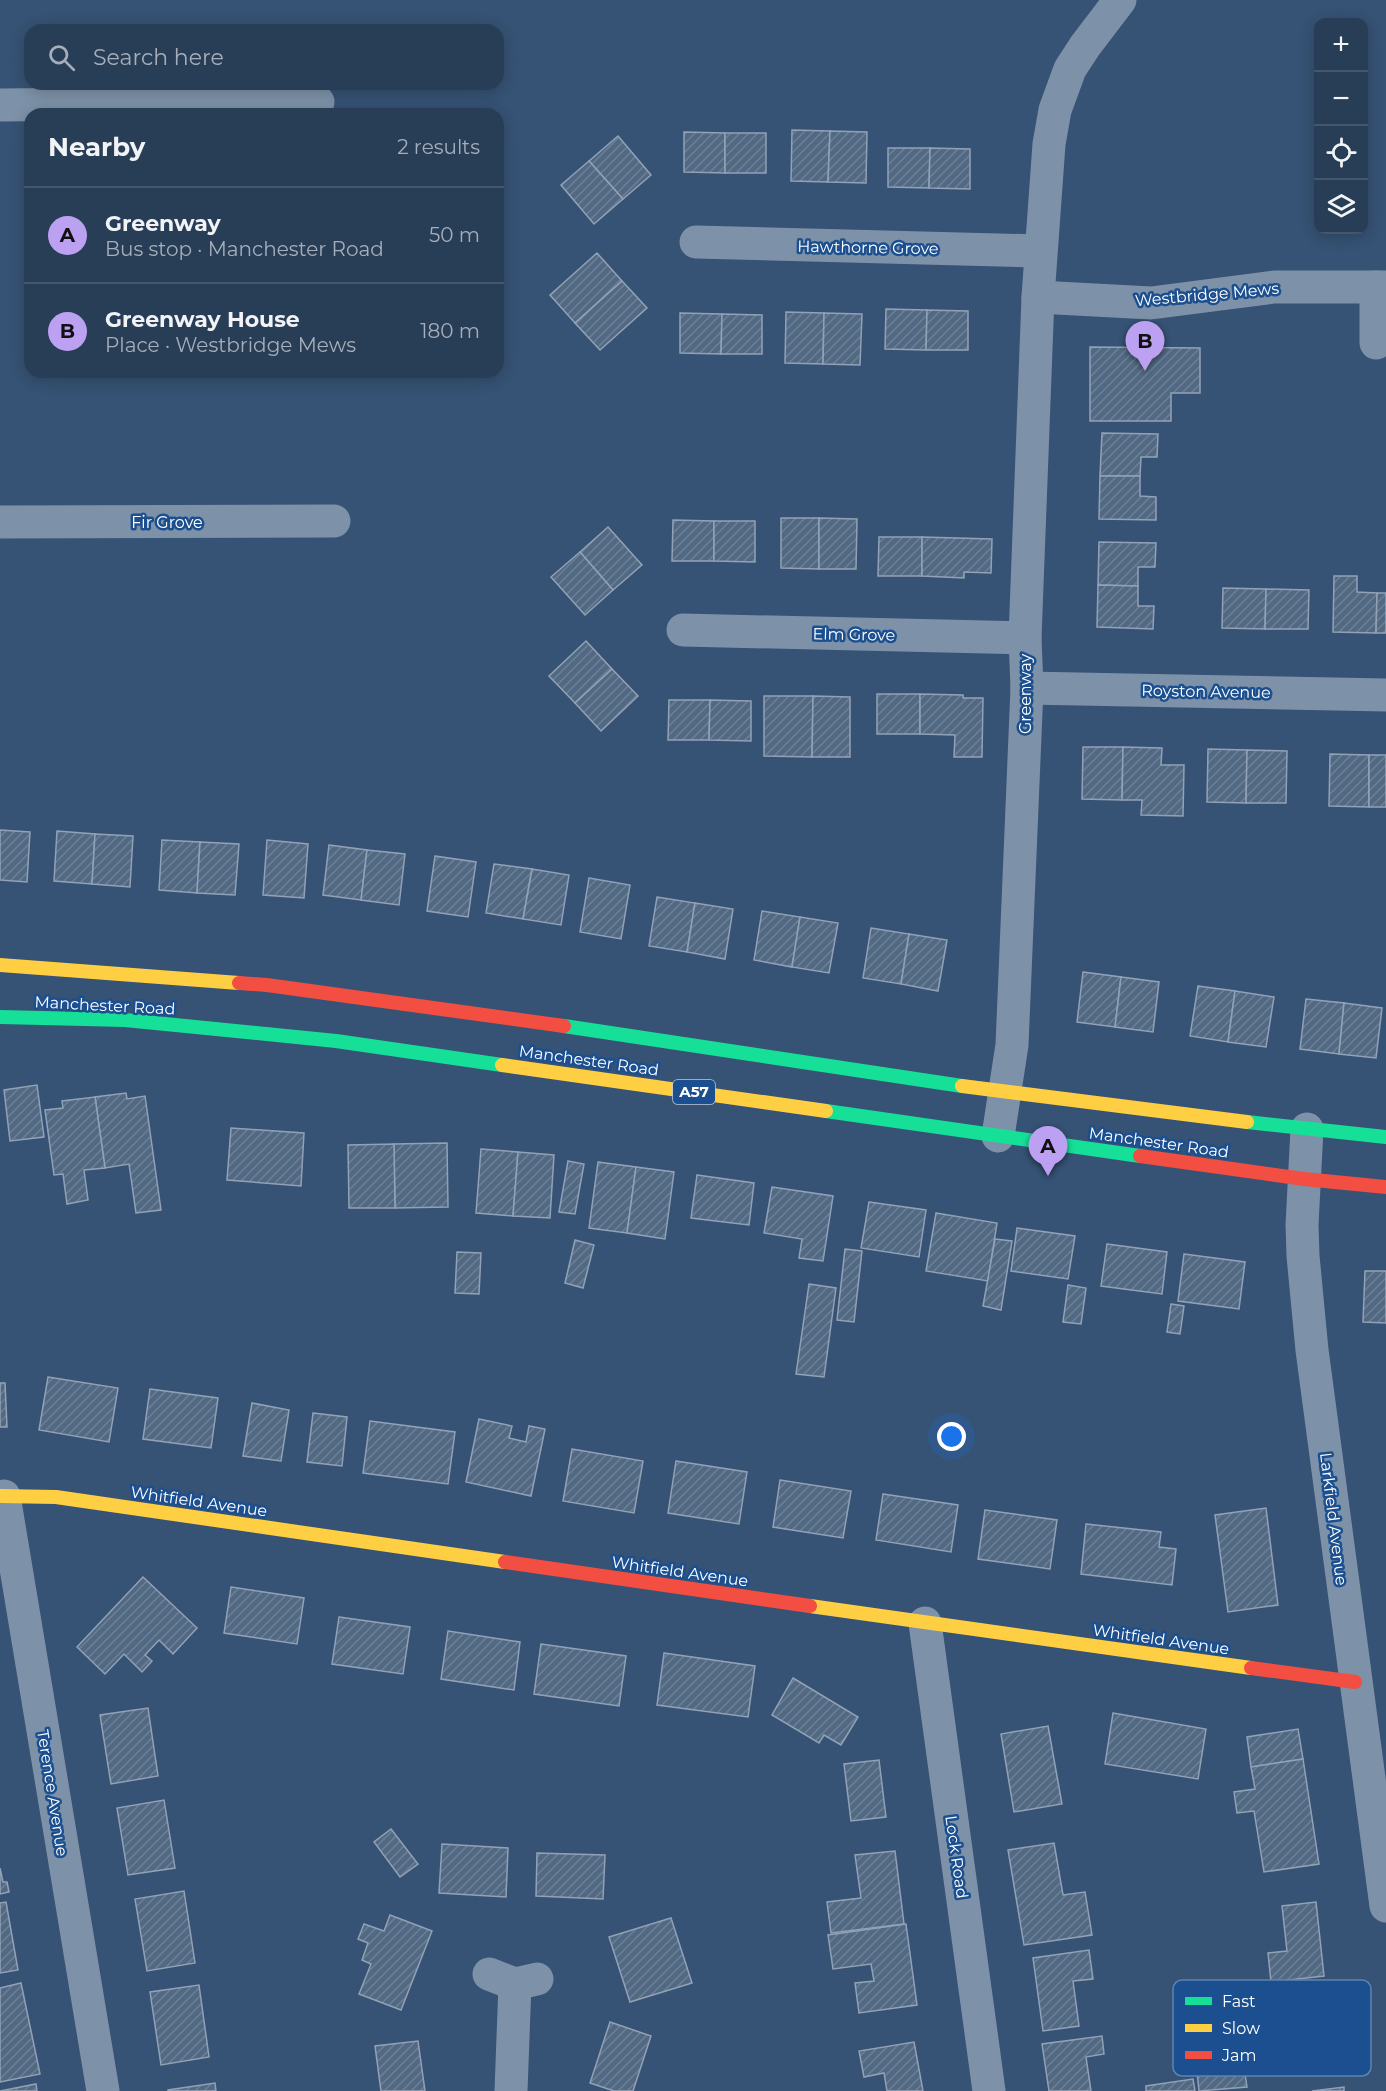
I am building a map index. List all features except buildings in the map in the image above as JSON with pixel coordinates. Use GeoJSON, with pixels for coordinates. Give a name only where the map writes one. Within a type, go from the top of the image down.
{"type":"FeatureCollection","features":[{"type":"Feature","properties":{"kind":"main road","name":"Manchester Road"},"geometry":{"type":"LineString","coordinates":[[0,965],[267,985],[550,1024],[1006,1093],[1386,1137]]}},
{"type":"Feature","properties":{"kind":"main road","name":"Manchester Road"},"geometry":{"type":"LineString","coordinates":[[0,1017],[125,1020],[336,1041],[1304,1179],[1386,1187]]}},
{"type":"Feature","properties":{"kind":"main road","name":"Whitfield Avenue"},"geometry":{"type":"LineString","coordinates":[[2,1496],[56,1497],[925,1623],[1355,1682]]}},
{"type":"Feature","properties":{"kind":"street","name":"Greenway"},"geometry":{"type":"LineString","coordinates":[[998,1136],[1012,1045],[1027,688],[1025,638],[1038,297],[1049,144],[1055,110],[1070,69],[1096,30],[1120,0]]}},
{"type":"Feature","properties":{"kind":"street"},"geometry":{"type":"LineString","coordinates":[[0,105],[318,102]]}},
{"type":"Feature","properties":{"kind":"street","name":"Hawthorne Grove"},"geometry":{"type":"LineString","coordinates":[[696,242],[1040,251]]}},
{"type":"Feature","properties":{"kind":"street","name":"Westbridge Mews"},"geometry":{"type":"LineString","coordinates":[[1038,297],[1151,303],[1274,287],[1381,287],[1376,343]]}},
{"type":"Feature","properties":{"kind":"street","name":"Fir Grove"},"geometry":{"type":"LineString","coordinates":[[0,522],[334,521]]}},
{"type":"Feature","properties":{"kind":"street","name":"Elm Grove"},"geometry":{"type":"LineString","coordinates":[[683,630],[1025,638]]}},
{"type":"Feature","properties":{"kind":"street","name":"Royston Avenue"},"geometry":{"type":"LineString","coordinates":[[1027,688],[1386,695]]}},
{"type":"Feature","properties":{"kind":"street","name":"Larkfield Avenue"},"geometry":{"type":"LineString","coordinates":[[1307,1129],[1303,1256],[1312,1350],[1386,1906]]}},
{"type":"Feature","properties":{"kind":"street","name":"Terence Avenue"},"geometry":{"type":"LineString","coordinates":[[2,1496],[103,2091]]}},
{"type":"Feature","properties":{"kind":"street","name":"Lock Road"},"geometry":{"type":"LineString","coordinates":[[925,1623],[989,2091]]}},
{"type":"Feature","properties":{"kind":"street"},"geometry":{"type":"LineString","coordinates":[[511,2091],[514,1979]]}},
{"type":"Feature","properties":{"kind":"traffic: fast"},"geometry":{"type":"LineString","coordinates":[[0,1017],[125,1020],[336,1041],[502,1065]]}},
{"type":"Feature","properties":{"kind":"traffic: fast"},"geometry":{"type":"LineString","coordinates":[[564,1026],[962,1086]]}},
{"type":"Feature","properties":{"kind":"traffic: fast"},"geometry":{"type":"LineString","coordinates":[[826,1111],[1140,1156]]}},
{"type":"Feature","properties":{"kind":"traffic: fast"},"geometry":{"type":"LineString","coordinates":[[1247,1122],[1386,1137]]}},
{"type":"Feature","properties":{"kind":"traffic: slow"},"geometry":{"type":"LineString","coordinates":[[0,965],[239,983]]}},
{"type":"Feature","properties":{"kind":"traffic: slow"},"geometry":{"type":"LineString","coordinates":[[502,1065],[826,1111]]}},
{"type":"Feature","properties":{"kind":"traffic: slow"},"geometry":{"type":"LineString","coordinates":[[962,1086],[1247,1122]]}},
{"type":"Feature","properties":{"kind":"traffic: slow"},"geometry":{"type":"LineString","coordinates":[[0,1496],[56,1497],[505,1562]]}},
{"type":"Feature","properties":{"kind":"traffic: slow"},"geometry":{"type":"LineString","coordinates":[[810,1606],[1251,1668]]}},
{"type":"Feature","properties":{"kind":"traffic: jam"},"geometry":{"type":"LineString","coordinates":[[239,983],[564,1026]]}},
{"type":"Feature","properties":{"kind":"traffic: jam"},"geometry":{"type":"LineString","coordinates":[[1140,1156],[1304,1179],[1386,1187]]}},
{"type":"Feature","properties":{"kind":"traffic: jam"},"geometry":{"type":"LineString","coordinates":[[505,1562],[810,1606]]}},
{"type":"Feature","properties":{"kind":"traffic: jam"},"geometry":{"type":"LineString","coordinates":[[1251,1668],[1355,1682]]}},
{"type":"Feature","properties":{"kind":"place","name":"Greenway House"},"geometry":{"type":"Point","coordinates":[1145,371]}},
{"type":"Feature","properties":{"kind":"place","name":"Greenway"},"geometry":{"type":"Point","coordinates":[1048,1176]}}]}
